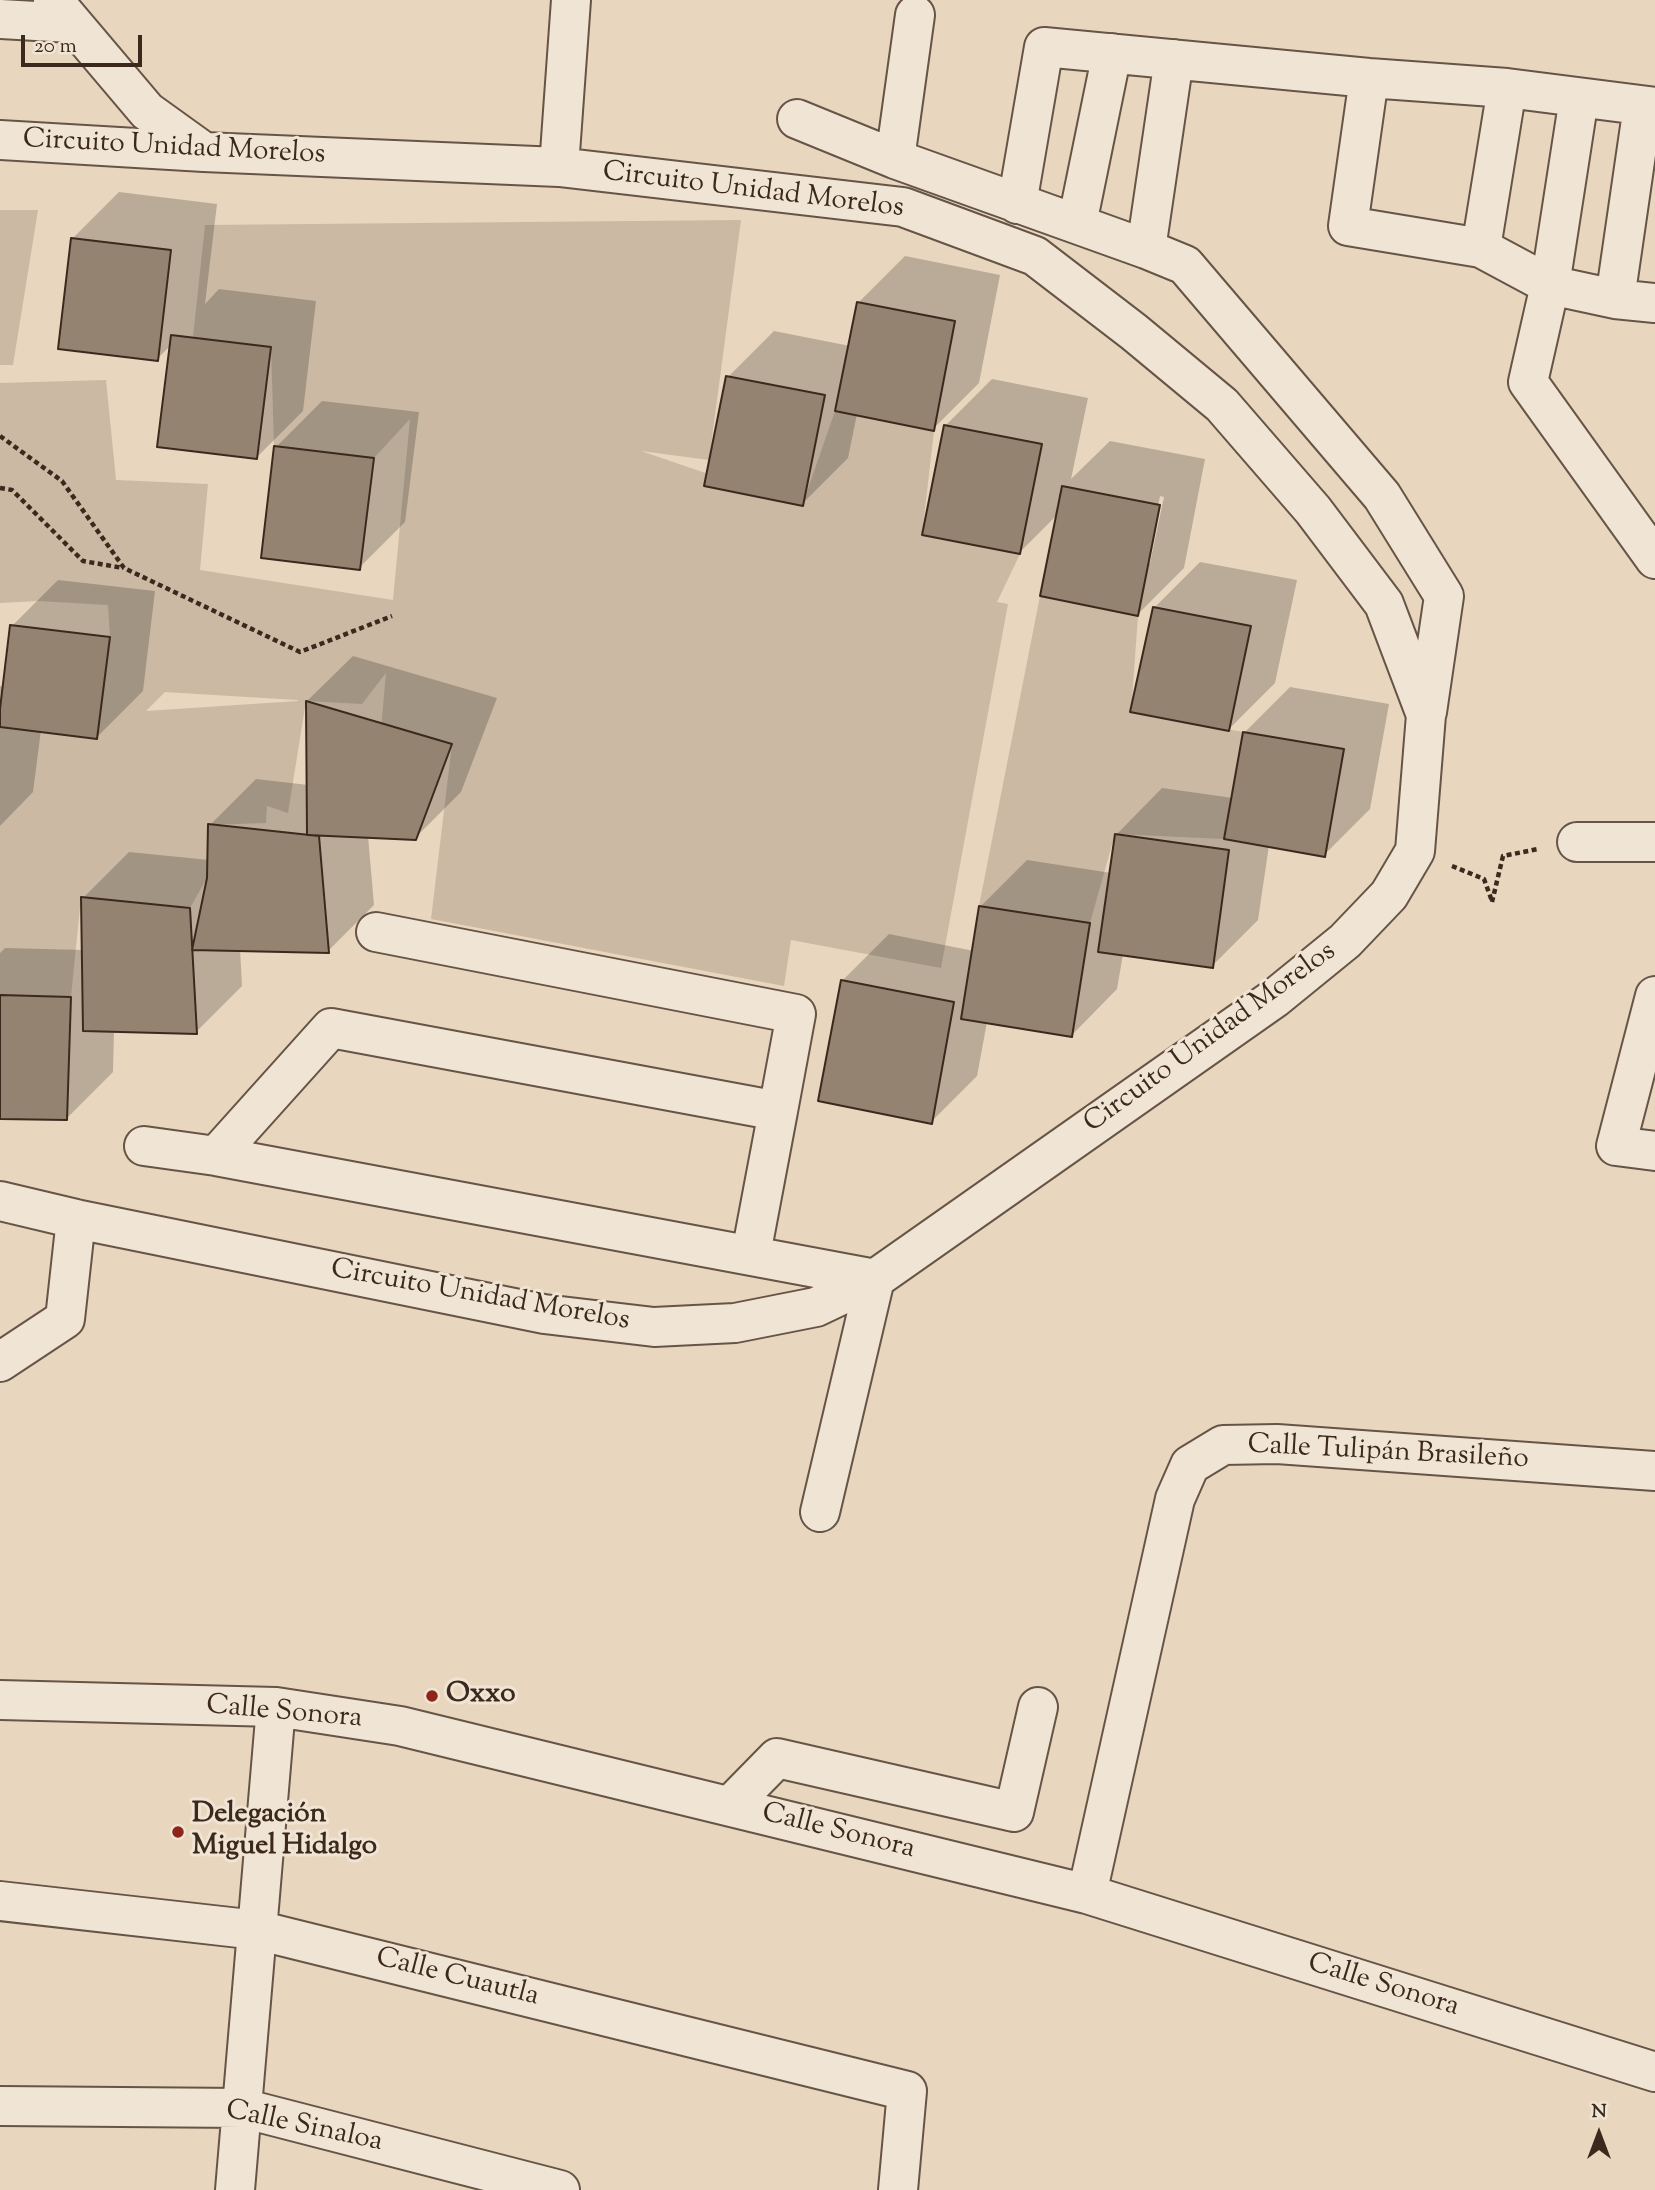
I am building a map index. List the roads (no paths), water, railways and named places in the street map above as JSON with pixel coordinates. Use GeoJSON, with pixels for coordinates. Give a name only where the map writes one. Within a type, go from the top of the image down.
{"type":"FeatureCollection","features":[{"type":"Feature","properties":{"kind":"street"},"geometry":{"type":"LineString","coordinates":[[559,167],[571,0]]}},
{"type":"Feature","properties":{"kind":"street"},"geometry":{"type":"LineString","coordinates":[[0,19],[62,12],[147,111],[204,152]]}},
{"type":"Feature","properties":{"kind":"street"},"geometry":{"type":"LineString","coordinates":[[895,159],[915,15]]}},
{"type":"Feature","properties":{"kind":"street"},"geometry":{"type":"LineString","coordinates":[[1017,204],[1044,47],[1369,78],[1507,88],[1649,107],[1615,299]]}},
{"type":"Feature","properties":{"kind":"street"},"geometry":{"type":"LineString","coordinates":[[1077,224],[1112,53]]}},
{"type":"Feature","properties":{"kind":"street"},"geometry":{"type":"LineString","coordinates":[[1146,249],[1174,59]]}},
{"type":"Feature","properties":{"kind":"street"},"geometry":{"type":"LineString","coordinates":[[1369,78],[1348,226],[1481,248],[1550,285],[1615,299],[1655,303]]}},
{"type":"Feature","properties":{"kind":"street"},"geometry":{"type":"LineString","coordinates":[[1481,248],[1507,88]]}},
{"type":"Feature","properties":{"kind":"street"},"geometry":{"type":"LineString","coordinates":[[1579,98],[1550,285],[1528,382],[1655,559]]}},
{"type":"Feature","properties":{"kind":"street"},"geometry":{"type":"LineString","coordinates":[[797,119],[895,159],[1185,265],[1382,496],[1444,596],[1426,715]]}},
{"type":"Feature","properties":{"kind":"street","name":"Circuito Unidad Morelos"},"geometry":{"type":"LineString","coordinates":[[0,140],[204,152],[559,167],[903,207],[1035,256],[1134,332],[1222,405],[1314,510],[1384,604],[1426,715],[1415,851],[1389,895],[1345,941],[1275,998],[875,1279],[816,1307],[735,1323],[654,1327],[544,1314],[76,1219],[0,1200]]}},
{"type":"Feature","properties":{"kind":"street"},"geometry":{"type":"LineString","coordinates":[[1577,842],[1655,842]]}},
{"type":"Feature","properties":{"kind":"street"},"geometry":{"type":"LineString","coordinates":[[376,932],[796,1014],[751,1254]]}},
{"type":"Feature","properties":{"kind":"street"},"geometry":{"type":"LineString","coordinates":[[1655,996],[1616,1146],[1655,1151]]}},
{"type":"Feature","properties":{"kind":"street"},"geometry":{"type":"LineString","coordinates":[[216,1156],[331,1028],[778,1111]]}},
{"type":"Feature","properties":{"kind":"street"},"geometry":{"type":"LineString","coordinates":[[144,1146],[216,1156],[875,1279],[820,1512]]}},
{"type":"Feature","properties":{"kind":"street"},"geometry":{"type":"LineString","coordinates":[[0,1362],[65,1320],[76,1219]]}},
{"type":"Feature","properties":{"kind":"street","name":"Calle Tulipán Brasileño"},"geometry":{"type":"LineString","coordinates":[[1087,1894],[1175,1499],[1190,1465],[1223,1445],[1277,1444],[1655,1471]]}},
{"type":"Feature","properties":{"kind":"street","name":"Calle Sonora"},"geometry":{"type":"LineString","coordinates":[[0,1700],[276,1707],[401,1726],[1087,1894],[1655,2072]]}},
{"type":"Feature","properties":{"kind":"street"},"geometry":{"type":"LineString","coordinates":[[235,2190],[276,1707]]}},
{"type":"Feature","properties":{"kind":"street"},"geometry":{"type":"LineString","coordinates":[[730,1806],[777,1758],[1014,1812],[1038,1707]]}},
{"type":"Feature","properties":{"kind":"street","name":"Calle Cuautla"},"geometry":{"type":"LineString","coordinates":[[0,1901],[257,1930],[907,2091],[898,2190]]}},
{"type":"Feature","properties":{"kind":"street","name":"Calle Sinaloa"},"geometry":{"type":"LineString","coordinates":[[0,2106],[242,2108],[560,2190]]}},
{"type":"Feature","properties":{"kind":"place","name":"Oxxo"},"geometry":{"type":"Point","coordinates":[432,1696]}},
{"type":"Feature","properties":{"kind":"place","name":"Delegación Miguel Hidalgo"},"geometry":{"type":"Point","coordinates":[178,1832]}}]}
